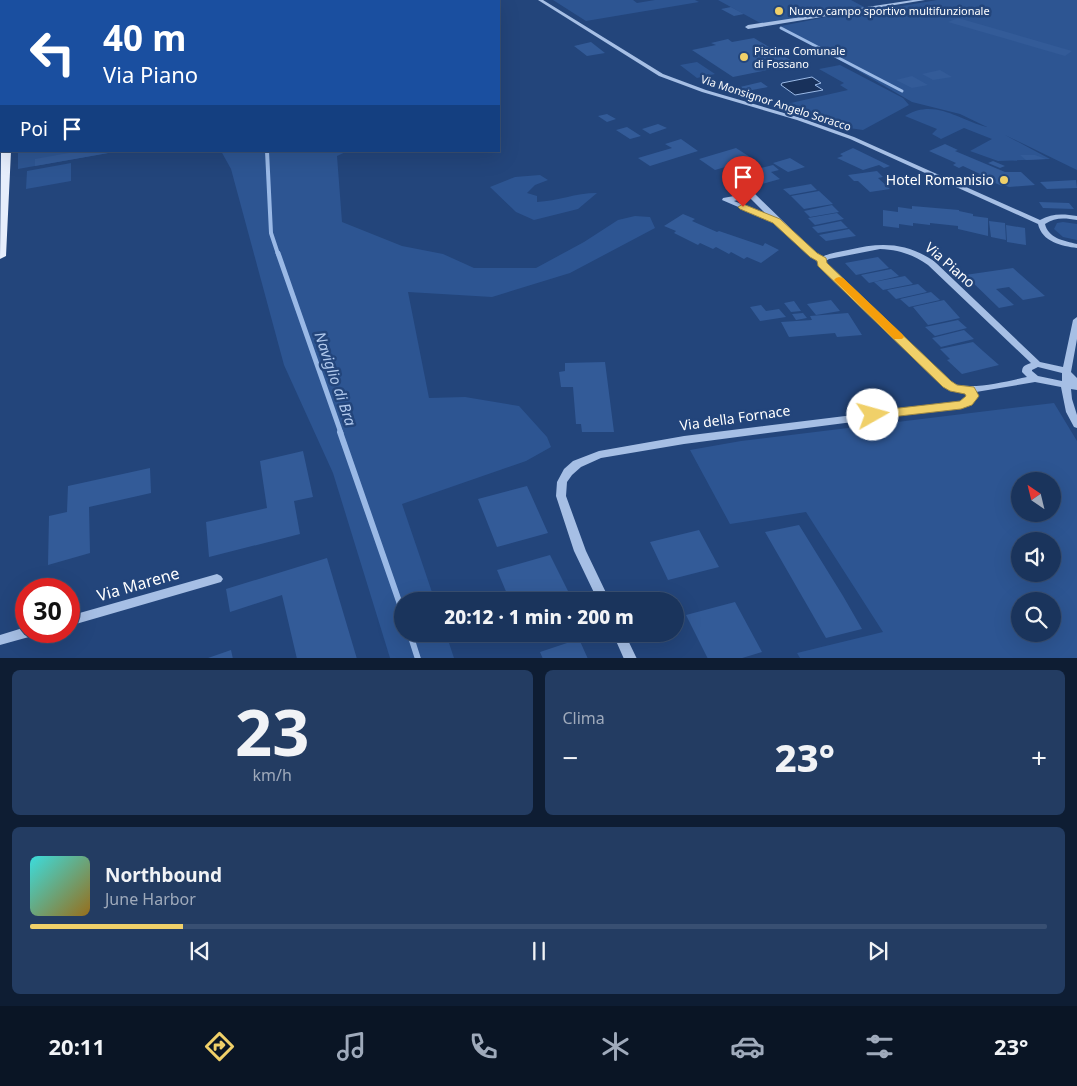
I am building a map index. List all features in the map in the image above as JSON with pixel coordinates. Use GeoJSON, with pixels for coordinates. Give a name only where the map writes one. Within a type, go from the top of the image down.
{"type":"FeatureCollection","features":[{"type":"Feature","properties":{"kind":"main road"},"geometry":{"type":"LineString","coordinates":[[0,256],[6,152]]}},
{"type":"Feature","properties":{"kind":"street","name":"Via Monsignor Angelo Soracco"},"geometry":{"type":"LineString","coordinates":[[540,0],[661,75],[704,91],[799,119],[852,138],[1041,222]]}},
{"type":"Feature","properties":{"kind":"street"},"geometry":{"type":"LineString","coordinates":[[748,27],[923,0]]}},
{"type":"Feature","properties":{"kind":"street"},"geometry":{"type":"LineString","coordinates":[[777,221],[726,200],[751,195],[813,255],[822,260],[822,264],[947,384],[954,388],[970,390],[1035,378],[1065,385],[1077,385]]}},
{"type":"Feature","properties":{"kind":"street"},"geometry":{"type":"LineString","coordinates":[[1077,218],[1056,216],[1046,218],[1041,222],[1042,228],[1047,234],[1056,240],[1077,246]]}},
{"type":"Feature","properties":{"kind":"street","name":"Via Piano"},"geometry":{"type":"LineString","coordinates":[[822,260],[826,257],[886,246],[899,247],[921,255],[1037,364],[1065,371]]}},
{"type":"Feature","properties":{"kind":"street"},"geometry":{"type":"LineString","coordinates":[[1077,320],[1065,371],[1067,404],[1077,425]]}},
{"type":"Feature","properties":{"kind":"street"},"geometry":{"type":"LineString","coordinates":[[1035,378],[1027,372],[1031,365],[1037,364]]}},
{"type":"Feature","properties":{"kind":"street"},"geometry":{"type":"LineString","coordinates":[[1065,371],[1077,385]]}},
{"type":"Feature","properties":{"kind":"street","name":"Via della Fornace"},"geometry":{"type":"LineString","coordinates":[[600,592],[580,551],[561,496],[562,482],[568,472],[577,464],[599,455],[684,440],[961,405],[971,400],[973,396],[970,390]]}},
{"type":"Feature","properties":{"kind":"street","name":"Via Marene"},"geometry":{"type":"LineString","coordinates":[[80,618],[217,579]]}},
{"type":"Feature","properties":{"kind":"street"},"geometry":{"type":"LineString","coordinates":[[0,640],[15,636]]}},
{"type":"Feature","properties":{"kind":"street"},"geometry":{"type":"LineString","coordinates":[[623,642],[631,658]]}},
{"type":"Feature","properties":{"kind":"shaded area"},"geometry":{"type":"Polygon","coordinates":[[[553,0],[633,0],[637,3],[655,0],[695,0],[699,2],[586,21],[553,0]]]}},
{"type":"Feature","properties":{"kind":"shaded area"},"geometry":{"type":"Polygon","coordinates":[[[718,0],[851,0],[866,8],[762,24],[718,0]]]}},
{"type":"Feature","properties":{"kind":"shaded area"},"geometry":{"type":"Polygon","coordinates":[[[937,0],[1077,0],[1077,170],[1005,135],[1050,159],[998,161],[970,151],[992,139],[964,128],[941,139],[932,134],[937,129],[905,116],[926,109],[936,110],[987,127],[960,114],[912,102],[781,26],[841,14],[844,16],[937,0]]]}},
{"type":"Feature","properties":{"kind":"shaded area"},"geometry":{"type":"Polygon","coordinates":[[[697,62],[715,74],[697,78],[680,65],[697,62]]]}},
{"type":"Feature","properties":{"kind":"shaded area"},"geometry":{"type":"Polygon","coordinates":[[[840,65],[903,98],[909,105],[863,130],[849,128],[782,105],[848,90],[840,85],[844,83],[819,69],[840,65]]]}},
{"type":"Feature","properties":{"kind":"shaded area"},"geometry":{"type":"Polygon","coordinates":[[[812,77],[821,83],[815,85],[823,90],[795,95],[781,85],[782,83],[812,77]]]}},
{"type":"Feature","properties":{"kind":"shaded area"},"geometry":{"type":"Polygon","coordinates":[[[18,152],[113,152],[18,169],[18,152]]]}},
{"type":"Feature","properties":{"kind":"shaded area"},"geometry":{"type":"Polygon","coordinates":[[[222,152],[346,152],[337,156],[342,222],[402,246],[443,254],[474,268],[536,268],[584,242],[618,220],[635,216],[650,217],[655,228],[570,273],[492,297],[408,292],[429,398],[465,397],[519,406],[547,437],[551,447],[526,461],[402,504],[432,592],[394,592],[394,642],[449,642],[454,658],[390,658],[333,473],[284,365],[231,169],[222,152]]]}},
{"type":"Feature","properties":{"kind":"shaded area"},"geometry":{"type":"Polygon","coordinates":[[[71,163],[71,181],[26,189],[27,171],[71,163]]]}},
{"type":"Feature","properties":{"kind":"shaded area"},"geometry":{"type":"Polygon","coordinates":[[[540,175],[548,180],[535,185],[527,193],[537,196],[537,202],[597,193],[578,209],[534,220],[516,212],[490,187],[515,177],[540,175]]]}},
{"type":"Feature","properties":{"kind":"shaded area"},"geometry":{"type":"Polygon","coordinates":[[[1057,223],[1077,224],[1077,240],[1063,237],[1054,229],[1057,223]]]}},
{"type":"Feature","properties":{"kind":"shaded area"},"geometry":{"type":"Polygon","coordinates":[[[1054,403],[1077,441],[1077,658],[800,658],[797,653],[883,632],[806,512],[730,524],[690,450],[741,441],[1054,403]]]}},
{"type":"Feature","properties":{"kind":"building"},"geometry":{"type":"Polygon","coordinates":[[[731,7],[744,14],[734,16],[721,9],[731,7]]]}},
{"type":"Feature","properties":{"kind":"building"},"geometry":{"type":"Polygon","coordinates":[[[958,18],[1072,51],[1065,56],[948,22],[958,18]]]}},
{"type":"Feature","properties":{"kind":"building","name":"Piscina Comunale di Fossano"},"geometry":{"type":"Polygon","coordinates":[[[754,38],[797,64],[733,77],[692,50],[716,45],[711,43],[728,39],[732,42],[754,38]]]}},
{"type":"Feature","properties":{"kind":"building"},"geometry":{"type":"Polygon","coordinates":[[[591,42],[605,53],[587,56],[574,46],[591,42]]]}},
{"type":"Feature","properties":{"kind":"building"},"geometry":{"type":"Polygon","coordinates":[[[940,70],[952,77],[933,80],[922,74],[940,70]]]}},
{"type":"Feature","properties":{"kind":"building"},"geometry":{"type":"Polygon","coordinates":[[[912,76],[928,85],[912,88],[896,80],[912,76]]]}},
{"type":"Feature","properties":{"kind":"building"},"geometry":{"type":"Polygon","coordinates":[[[761,82],[768,87],[747,91],[740,87],[761,82]]]}},
{"type":"Feature","properties":{"kind":"building"},"geometry":{"type":"Polygon","coordinates":[[[607,114],[616,119],[607,122],[598,116],[607,114]]]}},
{"type":"Feature","properties":{"kind":"building"},"geometry":{"type":"Polygon","coordinates":[[[658,124],[667,128],[650,134],[642,129],[658,124]]]}},
{"type":"Feature","properties":{"kind":"building"},"geometry":{"type":"Polygon","coordinates":[[[627,127],[641,136],[630,139],[616,130],[627,127]]]}},
{"type":"Feature","properties":{"kind":"building"},"geometry":{"type":"Polygon","coordinates":[[[681,139],[698,151],[650,166],[638,158],[672,148],[665,144],[681,139]]]}},
{"type":"Feature","properties":{"kind":"building"},"geometry":{"type":"Polygon","coordinates":[[[945,144],[958,150],[955,151],[1005,172],[1021,172],[1035,185],[1009,187],[1001,184],[1002,186],[977,175],[980,174],[963,166],[959,168],[953,165],[956,163],[929,151],[945,144]]]}},
{"type":"Feature","properties":{"kind":"building"},"geometry":{"type":"Polygon","coordinates":[[[736,148],[753,159],[715,170],[699,159],[736,148]]]}},
{"type":"Feature","properties":{"kind":"building"},"geometry":{"type":"Polygon","coordinates":[[[853,148],[890,166],[884,168],[879,165],[863,170],[837,158],[843,156],[840,154],[853,148]]]}},
{"type":"Feature","properties":{"kind":"building"},"geometry":{"type":"Polygon","coordinates":[[[74,152],[114,152],[35,166],[35,159],[74,152]]]}},
{"type":"Feature","properties":{"kind":"building"},"geometry":{"type":"Polygon","coordinates":[[[1020,155],[1035,155],[1046,159],[1026,160],[1020,155]]]}},
{"type":"Feature","properties":{"kind":"building"},"geometry":{"type":"Polygon","coordinates":[[[790,158],[805,167],[788,172],[773,163],[790,158]]]}},
{"type":"Feature","properties":{"kind":"building"},"geometry":{"type":"Polygon","coordinates":[[[993,161],[1005,166],[1000,168],[988,163],[993,161]]]}},
{"type":"Feature","properties":{"kind":"building"},"geometry":{"type":"Polygon","coordinates":[[[773,165],[779,170],[771,172],[780,179],[762,184],[759,181],[751,183],[754,185],[736,189],[722,178],[773,165]]]}},
{"type":"Feature","properties":{"kind":"building"},"geometry":{"type":"Polygon","coordinates":[[[877,171],[883,177],[878,178],[890,189],[870,192],[848,175],[877,171]]]}},
{"type":"Feature","properties":{"kind":"building"},"geometry":{"type":"Polygon","coordinates":[[[1076,180],[1077,188],[1047,189],[1040,182],[1076,180]]]}},
{"type":"Feature","properties":{"kind":"building"},"geometry":{"type":"Polygon","coordinates":[[[811,184],[817,190],[790,195],[783,189],[811,184]]]}},
{"type":"Feature","properties":{"kind":"building"},"geometry":{"type":"Polygon","coordinates":[[[819,191],[833,204],[804,209],[791,196],[819,191]]]}},
{"type":"Feature","properties":{"kind":"building"},"geometry":{"type":"Polygon","coordinates":[[[1039,202],[1069,203],[1074,209],[1043,208],[1039,202]]]}},
{"type":"Feature","properties":{"kind":"building"},"geometry":{"type":"Polygon","coordinates":[[[832,205],[839,212],[810,217],[804,211],[832,205]]]}},
{"type":"Feature","properties":{"kind":"building"},"geometry":{"type":"Polygon","coordinates":[[[912,206],[959,210],[973,214],[973,216],[988,218],[988,236],[958,229],[958,226],[930,223],[930,225],[913,223],[913,226],[899,224],[899,228],[883,226],[883,210],[898,212],[898,207],[912,209],[912,206]]]}},
{"type":"Feature","properties":{"kind":"building"},"geometry":{"type":"Polygon","coordinates":[[[837,213],[844,219],[815,225],[808,218],[837,213]]]}},
{"type":"Feature","properties":{"kind":"building"},"geometry":{"type":"Polygon","coordinates":[[[683,214],[695,219],[692,221],[717,232],[719,231],[763,246],[765,243],[779,250],[761,263],[747,257],[744,259],[731,252],[729,254],[716,247],[713,249],[700,243],[698,245],[664,226],[683,214]]]}},
{"type":"Feature","properties":{"kind":"building"},"geometry":{"type":"Polygon","coordinates":[[[841,221],[848,228],[818,233],[812,227],[841,221]]]}},
{"type":"Feature","properties":{"kind":"building"},"geometry":{"type":"Polygon","coordinates":[[[989,221],[1005,223],[1006,240],[991,237],[989,221]]]}},
{"type":"Feature","properties":{"kind":"building"},"geometry":{"type":"Polygon","coordinates":[[[1006,225],[1025,228],[1026,245],[1007,242],[1006,225]]]}},
{"type":"Feature","properties":{"kind":"building"},"geometry":{"type":"Polygon","coordinates":[[[849,229],[856,236],[826,241],[819,235],[849,229]]]}},
{"type":"Feature","properties":{"kind":"building"},"geometry":{"type":"Polygon","coordinates":[[[878,257],[889,268],[856,275],[845,263],[878,257]]]}},
{"type":"Feature","properties":{"kind":"building"},"geometry":{"type":"Polygon","coordinates":[[[1013,268],[1045,296],[1023,300],[1009,287],[996,289],[1014,305],[999,308],[965,275],[1013,268]]]}},
{"type":"Feature","properties":{"kind":"building"},"geometry":{"type":"Polygon","coordinates":[[[891,269],[899,276],[869,283],[861,275],[891,269]]]}},
{"type":"Feature","properties":{"kind":"building"},"geometry":{"type":"Polygon","coordinates":[[[905,276],[913,284],[883,290],[874,282],[905,276]]]}},
{"type":"Feature","properties":{"kind":"building"},"geometry":{"type":"Polygon","coordinates":[[[918,284],[927,292],[896,299],[887,290],[918,284]]]}},
{"type":"Feature","properties":{"kind":"building"},"geometry":{"type":"Polygon","coordinates":[[[931,292],[940,300],[909,307],[900,299],[931,292]]]}},
{"type":"Feature","properties":{"kind":"building"},"geometry":{"type":"Polygon","coordinates":[[[831,300],[840,311],[816,315],[807,304],[831,300]]]}},
{"type":"Feature","properties":{"kind":"building"},"geometry":{"type":"Polygon","coordinates":[[[944,300],[960,318],[928,325],[913,307],[944,300]]]}},
{"type":"Feature","properties":{"kind":"building"},"geometry":{"type":"Polygon","coordinates":[[[794,301],[801,311],[791,312],[784,303],[794,301]]]}},
{"type":"Feature","properties":{"kind":"building"},"geometry":{"type":"Polygon","coordinates":[[[761,305],[766,311],[779,309],[786,317],[760,321],[750,307],[761,305]]]}},
{"type":"Feature","properties":{"kind":"building"},"geometry":{"type":"Polygon","coordinates":[[[803,313],[807,318],[796,320],[792,314],[803,313]]]}},
{"type":"Feature","properties":{"kind":"building"},"geometry":{"type":"Polygon","coordinates":[[[848,313],[862,335],[837,337],[835,333],[789,337],[781,322],[812,320],[810,316],[848,313]]]}},
{"type":"Feature","properties":{"kind":"building"},"geometry":{"type":"Polygon","coordinates":[[[958,320],[967,328],[935,336],[925,327],[958,320]]]}},
{"type":"Feature","properties":{"kind":"building"},"geometry":{"type":"Polygon","coordinates":[[[964,330],[974,339],[941,347],[932,338],[964,330]]]}},
{"type":"Feature","properties":{"kind":"building"},"geometry":{"type":"Polygon","coordinates":[[[973,342],[999,365],[962,374],[947,360],[950,359],[940,349],[973,342]]]}},
{"type":"Feature","properties":{"kind":"building"},"geometry":{"type":"Polygon","coordinates":[[[605,362],[614,432],[582,432],[581,424],[576,424],[573,387],[561,387],[559,372],[565,371],[565,363],[605,362]]]}},
{"type":"Feature","properties":{"kind":"building"},"geometry":{"type":"Polygon","coordinates":[[[303,451],[313,497],[294,501],[300,534],[209,557],[206,522],[267,508],[260,461],[303,451]]]}},
{"type":"Feature","properties":{"kind":"building"},"geometry":{"type":"Polygon","coordinates":[[[150,468],[151,493],[89,507],[90,553],[48,565],[49,516],[67,512],[68,486],[150,468]]]}},
{"type":"Feature","properties":{"kind":"building"},"geometry":{"type":"Polygon","coordinates":[[[527,486],[548,533],[497,547],[478,499],[527,486]]]}},
{"type":"Feature","properties":{"kind":"building"},"geometry":{"type":"Polygon","coordinates":[[[799,525],[862,629],[826,638],[765,532],[799,525]]]}},
{"type":"Feature","properties":{"kind":"building"},"geometry":{"type":"Polygon","coordinates":[[[699,530],[719,567],[668,580],[650,542],[699,530]]]}},
{"type":"Feature","properties":{"kind":"building"},"geometry":{"type":"Polygon","coordinates":[[[550,555],[568,592],[506,592],[497,570],[550,555]]]}},
{"type":"Feature","properties":{"kind":"building"},"geometry":{"type":"Polygon","coordinates":[[[327,558],[357,658],[297,658],[282,595],[230,612],[226,589],[327,558]]]}},
{"type":"Feature","properties":{"kind":"building"},"geometry":{"type":"Polygon","coordinates":[[[735,602],[762,652],[742,658],[708,658],[686,615],[735,602]]]}},
{"type":"Feature","properties":{"kind":"building"},"geometry":{"type":"Polygon","coordinates":[[[570,642],[580,642],[588,658],[543,658],[540,652],[570,642]]]}},
{"type":"Feature","properties":{"kind":"building"},"geometry":{"type":"Polygon","coordinates":[[[231,650],[233,658],[208,658],[231,650]]]}},
{"type":"Feature","properties":{"kind":"waterway"},"geometry":{"type":"LineString","coordinates":[[781,28],[902,91]]}},
{"type":"Feature","properties":{"kind":"waterway","name":"Naviglio di Bra"},"geometry":{"type":"LineString","coordinates":[[267,152],[271,233],[278,254]]}},
{"type":"Feature","properties":{"kind":"waterway","name":"Naviglio di Bra"},"geometry":{"type":"LineString","coordinates":[[278,253],[341,433]]}},
{"type":"Feature","properties":{"kind":"waterway","name":"Naviglio di Bra"},"geometry":{"type":"LineString","coordinates":[[340,432],[396,592]]}},
{"type":"Feature","properties":{"kind":"waterway","name":"Naviglio di Bra"},"geometry":{"type":"LineString","coordinates":[[413,642],[418,658]]}},
{"type":"Feature","properties":{"kind":"slow traffic"},"geometry":{"type":"LineString","coordinates":[[839,280],[898,337]]}},
{"type":"Feature","properties":{"kind":"place","name":"Nuovo campo sportivo multifunzionale"},"geometry":{"type":"Point","coordinates":[779,11]}},
{"type":"Feature","properties":{"kind":"place","name":"Piscina Comunale di Fossano"},"geometry":{"type":"Point","coordinates":[744,57]}},
{"type":"Feature","properties":{"kind":"place","name":"Hotel Romanisio"},"geometry":{"type":"Point","coordinates":[1004,180]}},
{"type":"Feature","properties":{"kind":"route"},"geometry":{"type":"LineString","coordinates":[[743,207],[777,221],[813,255],[822,260],[822,264],[947,384],[954,388],[970,390],[973,396],[971,400],[961,405],[873,415]]}}]}
